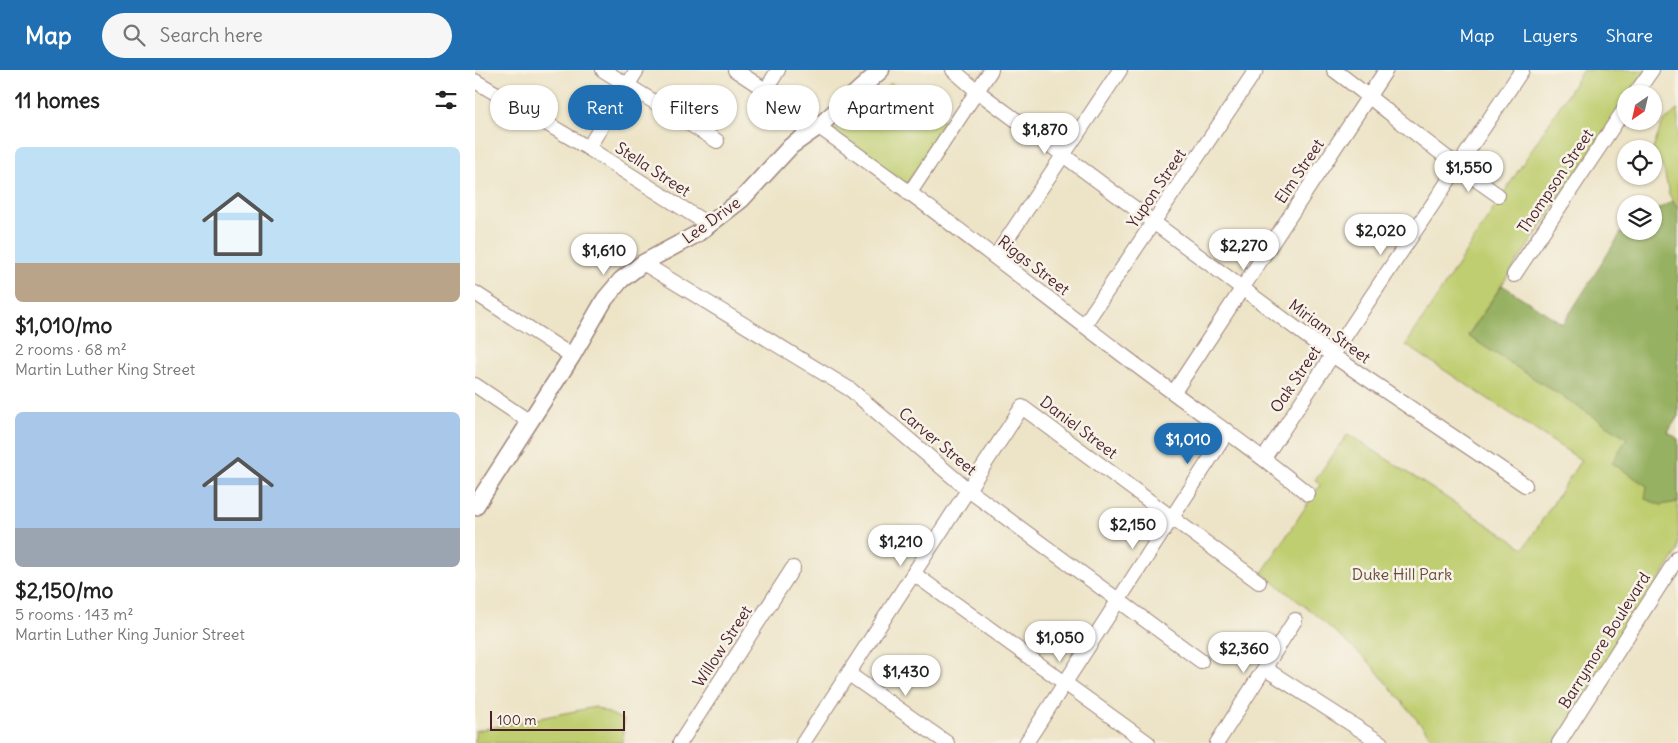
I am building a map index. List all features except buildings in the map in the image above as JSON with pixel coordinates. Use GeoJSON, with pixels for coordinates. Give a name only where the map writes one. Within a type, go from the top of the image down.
{"type":"FeatureCollection","features":[{"type":"Feature","properties":{"kind":"main road","name":"Lee Drive"},"geometry":{"type":"LineString","coordinates":[[819,126],[881,70]]}},
{"type":"Feature","properties":{"kind":"main road","name":"Lee Drive"},"geometry":{"type":"LineString","coordinates":[[475,507],[572,356],[605,299],[621,280],[643,263],[709,225],[741,200],[791,146],[814,130]]}},
{"type":"Feature","properties":{"kind":"street"},"geometry":{"type":"LineString","coordinates":[[603,70],[628,85],[637,70]]}},
{"type":"Feature","properties":{"kind":"street","name":"Riggs Street"},"geometry":{"type":"LineString","coordinates":[[735,70],[758,85]]}},
{"type":"Feature","properties":{"kind":"street"},"geometry":{"type":"LineString","coordinates":[[769,85],[778,70]]}},
{"type":"Feature","properties":{"kind":"street","name":"Miriam Street"},"geometry":{"type":"LineString","coordinates":[[953,70],[977,91],[1062,155],[1155,222],[1332,355],[1525,485]]}},
{"type":"Feature","properties":{"kind":"street"},"geometry":{"type":"LineString","coordinates":[[909,194],[991,70]]}},
{"type":"Feature","properties":{"kind":"street"},"geometry":{"type":"LineString","coordinates":[[995,257],[1120,70]]}},
{"type":"Feature","properties":{"kind":"street","name":"Yupon Street"},"geometry":{"type":"LineString","coordinates":[[1084,325],[1256,70]]}},
{"type":"Feature","properties":{"kind":"street"},"geometry":{"type":"LineString","coordinates":[[1334,70],[1457,167],[1498,195]]}},
{"type":"Feature","properties":{"kind":"street","name":"Elm Street"},"geometry":{"type":"LineString","coordinates":[[1174,392],[1387,70]]}},
{"type":"Feature","properties":{"kind":"street","name":"Oak Street"},"geometry":{"type":"LineString","coordinates":[[1264,458],[1521,70]]}},
{"type":"Feature","properties":{"kind":"street"},"geometry":{"type":"LineString","coordinates":[[1641,85],[1652,70]]}},
{"type":"Feature","properties":{"kind":"street","name":"Stella Street"},"geometry":{"type":"LineString","coordinates":[[475,81],[588,148],[709,225]]}},
{"type":"Feature","properties":{"kind":"street"},"geometry":{"type":"LineString","coordinates":[[642,94],[717,141]]}},
{"type":"Feature","properties":{"kind":"street","name":"Thompson Street"},"geometry":{"type":"LineString","coordinates":[[1514,275],[1617,120]]}},
{"type":"Feature","properties":{"kind":"street","name":"Riggs Street"},"geometry":{"type":"LineString","coordinates":[[819,128],[1228,431],[1308,494]]}},
{"type":"Feature","properties":{"kind":"street"},"geometry":{"type":"LineString","coordinates":[[588,148],[599,130]]}},
{"type":"Feature","properties":{"kind":"street","name":"Carver Street"},"geometry":{"type":"LineString","coordinates":[[643,263],[851,390],[967,489],[1201,661]]}},
{"type":"Feature","properties":{"kind":"street"},"geometry":{"type":"LineString","coordinates":[[475,293],[572,356]]}},
{"type":"Feature","properties":{"kind":"street"},"geometry":{"type":"LineString","coordinates":[[475,385],[530,422]]}},
{"type":"Feature","properties":{"kind":"street","name":"Daniel Street"},"geometry":{"type":"LineString","coordinates":[[967,489],[1023,407],[1259,582]]}},
{"type":"Feature","properties":{"kind":"street"},"geometry":{"type":"LineString","coordinates":[[1026,743],[1228,431]]}},
{"type":"Feature","properties":{"kind":"street"},"geometry":{"type":"LineString","coordinates":[[803,743],[967,489]]}},
{"type":"Feature","properties":{"kind":"street","name":"Barrymore Boulevard"},"geometry":{"type":"LineString","coordinates":[[1559,743],[1678,557]]}},
{"type":"Feature","properties":{"kind":"street","name":"Willow Street"},"geometry":{"type":"LineString","coordinates":[[680,743],[793,568]]}},
{"type":"Feature","properties":{"kind":"street"},"geometry":{"type":"LineString","coordinates":[[913,574],[1148,743]]}},
{"type":"Feature","properties":{"kind":"street"},"geometry":{"type":"LineString","coordinates":[[1217,743],[1295,620]]}},
{"type":"Feature","properties":{"kind":"street"},"geometry":{"type":"LineString","coordinates":[[1264,668],[1381,743]]}},
{"type":"Feature","properties":{"kind":"street"},"geometry":{"type":"LineString","coordinates":[[849,674],[947,743]]}},
{"type":"Feature","properties":{"kind":"green space","name":"Duke Hill Park"},"geometry":{"type":"Polygon","coordinates":[[[1583,70],[1647,70],[1637,85],[1617,85],[1617,113],[1468,335],[1488,348],[1675,308],[1678,303],[1678,416],[1668,432],[1678,439],[1678,551],[1555,743],[1436,743],[1370,663],[1317,616],[1262,573],[1320,485],[1315,480],[1348,434],[1524,548],[1581,460],[1406,345],[1583,70]]]}},
{"type":"Feature","properties":{"kind":"green space"},"geometry":{"type":"Polygon","coordinates":[[[1678,109],[1678,210],[1669,194],[1662,166],[1662,140],[1656,140],[1660,130],[1663,130],[1663,123],[1678,109]]]}},
{"type":"Feature","properties":{"kind":"green space"},"geometry":{"type":"Polygon","coordinates":[[[944,130],[908,182],[905,183],[832,131],[944,130]]]}},
{"type":"Feature","properties":{"kind":"green space"},"geometry":{"type":"Polygon","coordinates":[[[1673,201],[1678,210],[1678,303],[1675,308],[1678,308],[1678,416],[1668,432],[1678,439],[1678,502],[1661,505],[1645,499],[1647,486],[1612,463],[1627,438],[1468,336],[1502,285],[1563,324],[1617,239],[1662,240],[1662,207],[1673,201]]]}},
{"type":"Feature","properties":{"kind":"green space"},"geometry":{"type":"Polygon","coordinates":[[[595,707],[624,720],[622,743],[475,743],[475,731],[595,707]]]}}]}
